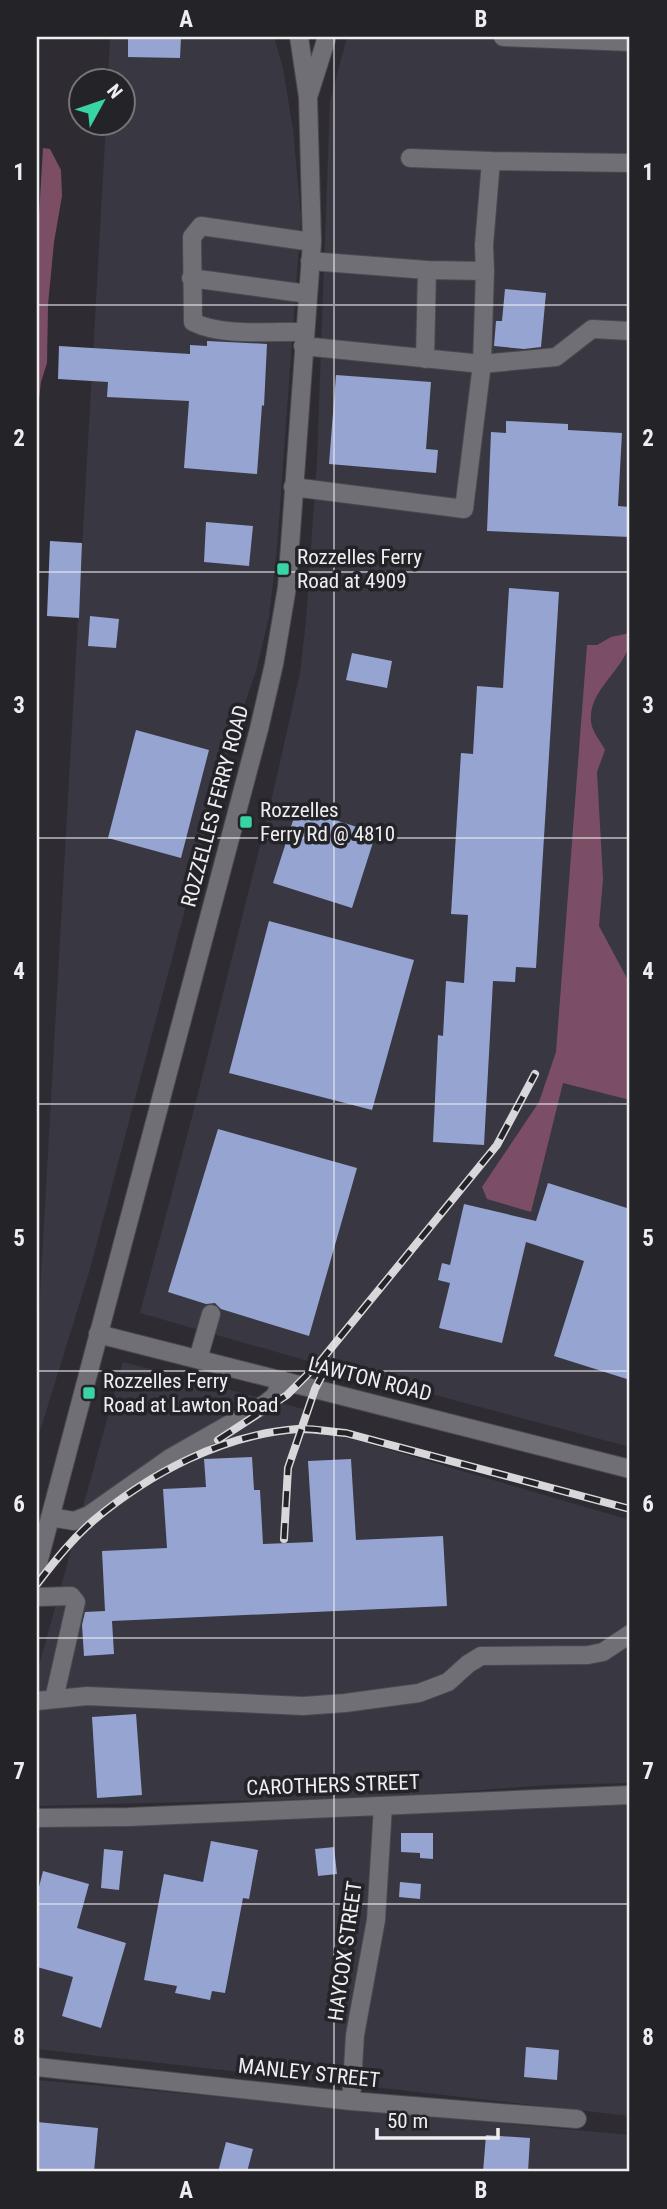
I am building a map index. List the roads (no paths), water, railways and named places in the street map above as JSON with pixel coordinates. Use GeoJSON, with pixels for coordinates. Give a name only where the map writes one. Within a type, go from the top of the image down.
{"type":"FeatureCollection","features":[{"type":"Feature","properties":{"kind":"street","name":"ROZZELLES FERRY ROAD"},"geometry":{"type":"LineString","coordinates":[[37,1567],[260,729],[274,664],[287,587],[312,242],[308,97],[299,37]]}},
{"type":"Feature","properties":{"kind":"street"},"geometry":{"type":"LineString","coordinates":[[308,97],[327,37]]}},
{"type":"Feature","properties":{"kind":"street"},"geometry":{"type":"LineString","coordinates":[[503,37],[630,42]]}},
{"type":"Feature","properties":{"kind":"street"},"geometry":{"type":"LineString","coordinates":[[410,158],[630,163]]}},
{"type":"Feature","properties":{"kind":"street"},"geometry":{"type":"LineString","coordinates":[[293,487],[464,509],[482,363],[484,245],[491,161]]}},
{"type":"Feature","properties":{"kind":"street"},"geometry":{"type":"LineString","coordinates":[[312,242],[201,226],[192,237],[193,322],[218,330],[304,339],[425,359],[482,363],[556,357],[592,329],[630,331]]}},
{"type":"Feature","properties":{"kind":"street"},"geometry":{"type":"LineString","coordinates":[[310,261],[427,270],[485,271]]}},
{"type":"Feature","properties":{"kind":"street"},"geometry":{"type":"LineString","coordinates":[[425,359],[427,270]]}},
{"type":"Feature","properties":{"kind":"street"},"geometry":{"type":"LineString","coordinates":[[191,278],[308,293]]}},
{"type":"Feature","properties":{"kind":"street"},"geometry":{"type":"LineString","coordinates":[[198,1359],[211,1314]]}},
{"type":"Feature","properties":{"kind":"street","name":"LAWTON ROAD"},"geometry":{"type":"LineString","coordinates":[[98,1334],[630,1469]]}},
{"type":"Feature","properties":{"kind":"street"},"geometry":{"type":"LineString","coordinates":[[50,1517],[74,1521],[89,1515],[170,1458],[265,1404],[275,1396],[282,1380]]}},
{"type":"Feature","properties":{"kind":"street"},"geometry":{"type":"LineString","coordinates":[[37,1597],[71,1596],[76,1602],[45,1700],[87,1696],[303,1706],[345,1703],[419,1693],[448,1682],[481,1656],[588,1655],[603,1652],[630,1634]]}},
{"type":"Feature","properties":{"kind":"street","name":"CAROTHERS STREET"},"geometry":{"type":"LineString","coordinates":[[37,1818],[128,1817],[630,1795]]}},
{"type":"Feature","properties":{"kind":"street","name":"HAYCOX STREET"},"geometry":{"type":"LineString","coordinates":[[351,2101],[355,2035],[376,1920],[383,1807]]}},
{"type":"Feature","properties":{"kind":"street","name":"MANLEY STREET"},"geometry":{"type":"LineString","coordinates":[[37,2067],[351,2101],[577,2119]]}},
{"type":"Feature","properties":{"kind":"railway"},"geometry":{"type":"LineString","coordinates":[[218,1440],[287,1395],[319,1363],[497,1145],[535,1074]]}},
{"type":"Feature","properties":{"kind":"railway"},"geometry":{"type":"LineString","coordinates":[[284,1539],[288,1468],[315,1389],[329,1362]]}},
{"type":"Feature","properties":{"kind":"railway"},"geometry":{"type":"LineString","coordinates":[[37,1584],[86,1527],[139,1487],[189,1459],[270,1432],[304,1429],[346,1433],[630,1509]]}},
{"type":"Feature","properties":{"kind":"place","name":"Rozzelles Ferry Road at 4909"},"geometry":{"type":"Point","coordinates":[283,569]}},
{"type":"Feature","properties":{"kind":"place","name":"Rozzelles Ferry Rd @ 4810"},"geometry":{"type":"Point","coordinates":[246,822]}},
{"type":"Feature","properties":{"kind":"place","name":"Rozzelles Ferry Road at Lawton Road"},"geometry":{"type":"Point","coordinates":[89,1393]}}]}
